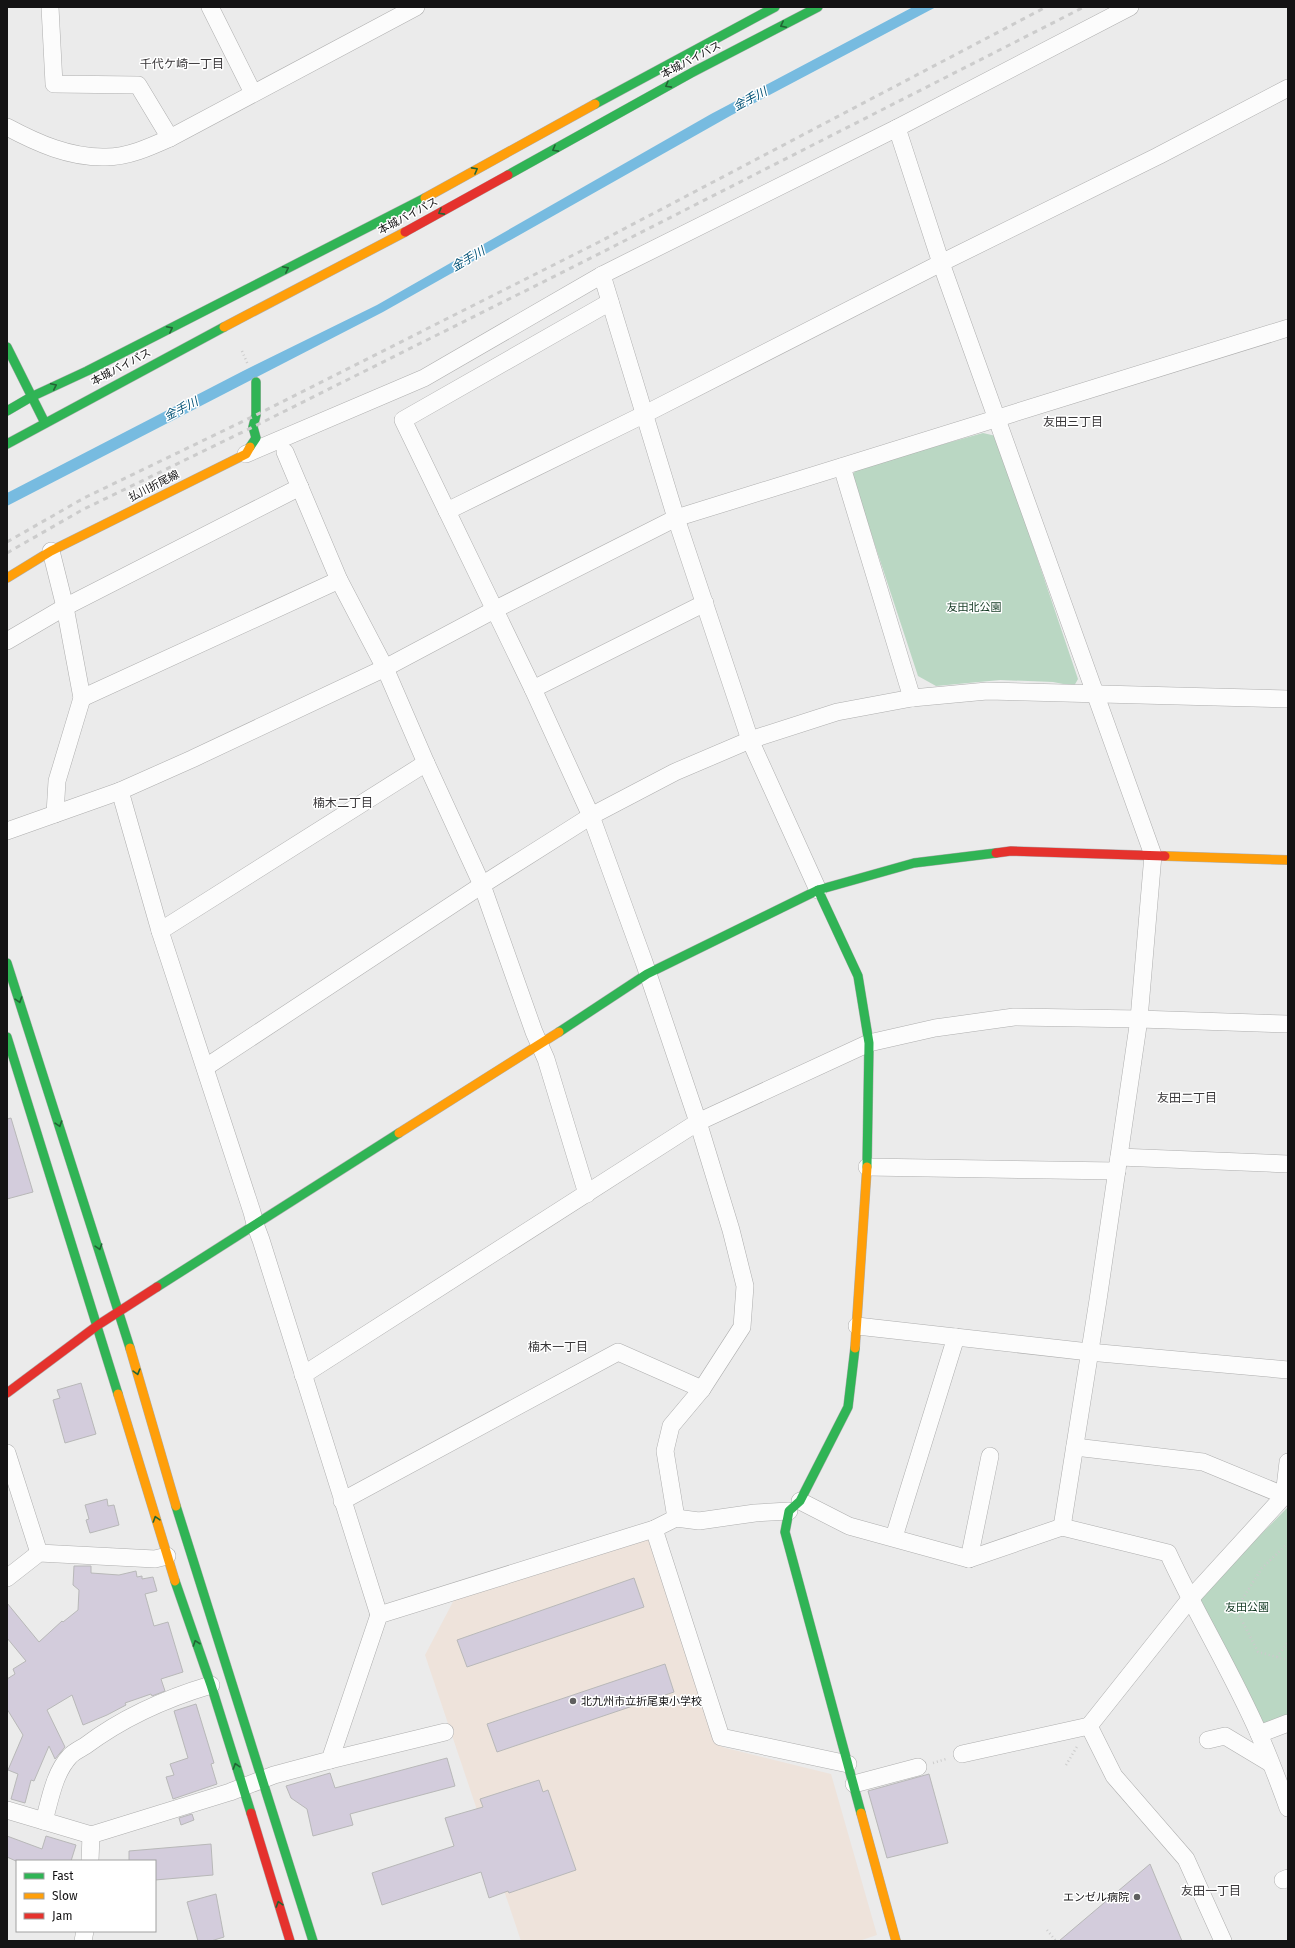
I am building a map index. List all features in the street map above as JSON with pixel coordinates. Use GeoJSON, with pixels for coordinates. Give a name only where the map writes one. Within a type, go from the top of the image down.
{"type":"FeatureCollection","features":[{"type":"Feature","properties":{"kind":"main road","name":"本城バイパス"},"geometry":{"type":"LineString","coordinates":[[7,411],[31,397],[87,371],[408,207],[683,55],[775,7]]}},
{"type":"Feature","properties":{"kind":"main road","name":"本城バイパス"},"geometry":{"type":"LineString","coordinates":[[7,444],[418,225],[693,72],[818,7]]}},
{"type":"Feature","properties":{"kind":"main road"},"geometry":{"type":"LineString","coordinates":[[7,347],[45,423]]}},
{"type":"Feature","properties":{"kind":"main road"},"geometry":{"type":"LineString","coordinates":[[246,454],[256,438],[253,427],[256,415],[256,382]]}},
{"type":"Feature","properties":{"kind":"main road","name":"払川折尾線"},"geometry":{"type":"LineString","coordinates":[[7,578],[51,552],[246,454]]}},
{"type":"Feature","properties":{"kind":"main road"},"geometry":{"type":"LineString","coordinates":[[7,1393],[98,1325],[254,1224],[539,1045],[647,974],[818,890],[914,863],[1011,851],[1288,860]]}},
{"type":"Feature","properties":{"kind":"main road"},"geometry":{"type":"LineString","coordinates":[[818,890],[858,976],[869,1043],[867,1167],[857,1326],[848,1407],[795,1506],[785,1532],[896,1941]]}},
{"type":"Feature","properties":{"kind":"main road"},"geometry":{"type":"LineString","coordinates":[[7,963],[120,1312],[189,1553],[263,1780],[313,1941]]}},
{"type":"Feature","properties":{"kind":"main road"},"geometry":{"type":"LineString","coordinates":[[7,1037],[13,1074],[98,1325],[167,1556],[211,1686],[290,1941]]}},
{"type":"Feature","properties":{"kind":"street"},"geometry":{"type":"LineString","coordinates":[[50,7],[54,84],[138,85],[170,138]]}},
{"type":"Feature","properties":{"kind":"street"},"geometry":{"type":"LineString","coordinates":[[210,7],[253,93]]}},
{"type":"Feature","properties":{"kind":"street"},"geometry":{"type":"LineString","coordinates":[[7,127],[29,139],[68,153],[106,157],[141,151],[170,138],[416,7]]}},
{"type":"Feature","properties":{"kind":"street"},"geometry":{"type":"LineString","coordinates":[[246,454],[424,378],[602,275],[897,128],[1130,7]]}},
{"type":"Feature","properties":{"kind":"street"},"geometry":{"type":"LineString","coordinates":[[448,511],[645,414],[941,263],[1158,156],[1288,88]]}},
{"type":"Feature","properties":{"kind":"street"},"geometry":{"type":"LineString","coordinates":[[897,128],[941,263],[998,417],[1153,855],[1139,1019],[1062,1527]]}},
{"type":"Feature","properties":{"kind":"street"},"geometry":{"type":"LineString","coordinates":[[602,275],[676,518],[706,603],[750,740],[818,890]]}},
{"type":"Feature","properties":{"kind":"street"},"geometry":{"type":"LineString","coordinates":[[610,302],[403,420],[448,511],[494,610],[534,689],[591,816],[698,1122],[731,1230],[745,1286],[742,1327],[702,1389],[671,1426],[665,1450],[676,1518]]}},
{"type":"Feature","properties":{"kind":"street"},"geometry":{"type":"LineString","coordinates":[[7,831],[120,791],[385,668],[494,610],[676,518],[1288,328]]}},
{"type":"Feature","properties":{"kind":"street"},"geometry":{"type":"LineString","coordinates":[[285,452],[339,580],[385,668],[426,763],[482,885],[539,1045],[546,1059],[587,1194]]}},
{"type":"Feature","properties":{"kind":"street"},"geometry":{"type":"LineString","coordinates":[[842,467],[912,698]]}},
{"type":"Feature","properties":{"kind":"street"},"geometry":{"type":"LineString","coordinates":[[7,641],[65,608],[300,486]]}},
{"type":"Feature","properties":{"kind":"street"},"geometry":{"type":"LineString","coordinates":[[51,552],[65,608],[82,698],[57,781],[55,814]]}},
{"type":"Feature","properties":{"kind":"street"},"geometry":{"type":"LineString","coordinates":[[82,698],[339,580]]}},
{"type":"Feature","properties":{"kind":"street"},"geometry":{"type":"LineString","coordinates":[[534,689],[706,603]]}},
{"type":"Feature","properties":{"kind":"street"},"geometry":{"type":"LineString","coordinates":[[206,1067],[482,885],[591,816],[675,772],[750,740],[837,712],[912,698],[987,691],[1095,692],[1288,699]]}},
{"type":"Feature","properties":{"kind":"street"},"geometry":{"type":"LineString","coordinates":[[160,931],[426,763]]}},
{"type":"Feature","properties":{"kind":"street"},"geometry":{"type":"LineString","coordinates":[[120,791],[160,931],[206,1067],[252,1212],[254,1224],[261,1240],[379,1615],[330,1760]]}},
{"type":"Feature","properties":{"kind":"street"},"geometry":{"type":"LineString","coordinates":[[303,1375],[698,1122],[869,1043],[935,1028],[1014,1017],[1288,1024]]}},
{"type":"Feature","properties":{"kind":"street"},"geometry":{"type":"LineString","coordinates":[[867,1167],[1118,1164],[1288,1164]]}},
{"type":"Feature","properties":{"kind":"street"},"geometry":{"type":"LineString","coordinates":[[857,1326],[1089,1352],[1288,1370]]}},
{"type":"Feature","properties":{"kind":"street"},"geometry":{"type":"LineString","coordinates":[[894,1536],[956,1337]]}},
{"type":"Feature","properties":{"kind":"street"},"geometry":{"type":"LineString","coordinates":[[342,1501],[618,1352],[702,1389]]}},
{"type":"Feature","properties":{"kind":"street"},"geometry":{"type":"LineString","coordinates":[[1075,1447],[1203,1462],[1286,1497]]}},
{"type":"Feature","properties":{"kind":"street"},"geometry":{"type":"LineString","coordinates":[[7,1453],[39,1553]]}},
{"type":"Feature","properties":{"kind":"street"},"geometry":{"type":"LineString","coordinates":[[969,1559],[990,1456]]}},
{"type":"Feature","properties":{"kind":"street"},"geometry":{"type":"LineString","coordinates":[[962,1754],[1089,1726],[1190,1599],[1286,1497],[1288,1462]]}},
{"type":"Feature","properties":{"kind":"street"},"geometry":{"type":"LineString","coordinates":[[379,1615],[654,1528],[676,1518],[699,1521],[795,1506],[849,1526],[894,1536],[969,1559],[1062,1527],[1168,1553],[1190,1599],[1212,1637],[1259,1734],[1288,1808]]}},
{"type":"Feature","properties":{"kind":"street"},"geometry":{"type":"LineString","coordinates":[[654,1528],[721,1737],[848,1764]]}},
{"type":"Feature","properties":{"kind":"street"},"geometry":{"type":"LineString","coordinates":[[7,1578],[39,1553],[155,1559],[167,1556]]}},
{"type":"Feature","properties":{"kind":"street"},"geometry":{"type":"LineString","coordinates":[[44,1821],[56,1778],[70,1757],[94,1739],[126,1720],[183,1695],[211,1686]]}},
{"type":"Feature","properties":{"kind":"street"},"geometry":{"type":"LineString","coordinates":[[1259,1734],[1288,1723]]}},
{"type":"Feature","properties":{"kind":"street"},"geometry":{"type":"LineString","coordinates":[[1089,1726],[1114,1776],[1186,1859],[1223,1941]]}},
{"type":"Feature","properties":{"kind":"street"},"geometry":{"type":"LineString","coordinates":[[7,1810],[91,1835],[330,1760],[445,1732]]}},
{"type":"Feature","properties":{"kind":"street"},"geometry":{"type":"LineString","coordinates":[[1208,1740],[1225,1736],[1270,1763]]}},
{"type":"Feature","properties":{"kind":"street"},"geometry":{"type":"LineString","coordinates":[[854,1784],[918,1767]]}},
{"type":"Feature","properties":{"kind":"street"},"geometry":{"type":"LineString","coordinates":[[90,1860],[91,1835]]}},
{"type":"Feature","properties":{"kind":"path"},"geometry":{"type":"LineString","coordinates":[[1288,1543],[1262,1568],[1236,1609],[1258,1652],[1288,1660]]}},
{"type":"Feature","properties":{"kind":"path"},"geometry":{"type":"LineString","coordinates":[[1277,1657],[1288,1642]]}},
{"type":"Feature","properties":{"kind":"path"},"geometry":{"type":"LineString","coordinates":[[918,1767],[962,1754]]}},
{"type":"Feature","properties":{"kind":"path"},"geometry":{"type":"LineString","coordinates":[[1048,1930],[1056,1941]]}},
{"type":"Feature","properties":{"kind":"shaded area","name":"北九州市立折尾東小学校"},"geometry":{"type":"Polygon","coordinates":[[[649,1536],[722,1747],[831,1774],[877,1935],[859,1941],[521,1941],[425,1655],[455,1598],[649,1536]]]}},
{"type":"Feature","properties":{"kind":"green space","name":"友田北公園"},"geometry":{"type":"Polygon","coordinates":[[[983,433],[996,436],[1078,679],[1074,686],[1053,682],[1000,680],[936,686],[918,676],[852,475],[858,468],[983,433]]]}},
{"type":"Feature","properties":{"kind":"green space","name":"友田公園"},"geometry":{"type":"Polygon","coordinates":[[[1288,1507],[1288,1720],[1272,1726],[1262,1722],[1197,1599],[1288,1507]]]}},
{"type":"Feature","properties":{"kind":"water","name":"金手川"},"geometry":{"type":"Polygon","coordinates":[[[913,7],[936,7],[730,116],[383,312],[7,506],[7,493],[243,371],[377,305],[711,114],[913,7]]]}},
{"type":"Feature","properties":{"kind":"building"},"geometry":{"type":"Polygon","coordinates":[[[11,1118],[33,1192],[7,1199],[7,1119],[11,1118]]]}},
{"type":"Feature","properties":{"kind":"building"},"geometry":{"type":"Polygon","coordinates":[[[81,1383],[96,1434],[65,1443],[53,1400],[60,1398],[57,1390],[81,1383]]]}},
{"type":"Feature","properties":{"kind":"building"},"geometry":{"type":"Polygon","coordinates":[[[107,1499],[108,1506],[114,1505],[119,1525],[90,1533],[86,1520],[89,1519],[85,1505],[107,1499]]]}},
{"type":"Feature","properties":{"kind":"building"},"geometry":{"type":"Polygon","coordinates":[[[74,1566],[91,1566],[91,1573],[119,1575],[136,1571],[137,1577],[142,1576],[142,1579],[153,1577],[157,1591],[145,1594],[154,1626],[168,1622],[183,1672],[161,1679],[165,1691],[125,1703],[126,1705],[107,1715],[83,1725],[72,1695],[47,1710],[65,1747],[55,1759],[49,1746],[34,1781],[31,1780],[25,1803],[11,1799],[18,1774],[8,1770],[23,1735],[7,1709],[7,1679],[15,1674],[13,1669],[26,1661],[7,1638],[7,1603],[39,1642],[62,1621],[63,1622],[78,1610],[79,1590],[73,1585],[74,1566]]]}},
{"type":"Feature","properties":{"kind":"building"},"geometry":{"type":"Polygon","coordinates":[[[634,1578],[644,1607],[467,1667],[457,1640],[634,1578]]]}},
{"type":"Feature","properties":{"kind":"building"},"geometry":{"type":"Polygon","coordinates":[[[665,1664],[674,1692],[497,1752],[487,1724],[665,1664]]]}},
{"type":"Feature","properties":{"kind":"building"},"geometry":{"type":"Polygon","coordinates":[[[196,1704],[214,1763],[211,1764],[217,1784],[173,1799],[166,1777],[174,1775],[170,1764],[188,1758],[174,1711],[196,1704]]]}},
{"type":"Feature","properties":{"kind":"building"},"geometry":{"type":"Polygon","coordinates":[[[447,1758],[455,1786],[350,1814],[353,1825],[313,1836],[307,1809],[291,1798],[286,1786],[330,1773],[335,1788],[447,1758]]]}},
{"type":"Feature","properties":{"kind":"building"},"geometry":{"type":"Polygon","coordinates":[[[929,1774],[948,1843],[887,1858],[868,1791],[929,1774]]]}},
{"type":"Feature","properties":{"kind":"building"},"geometry":{"type":"Polygon","coordinates":[[[539,1780],[543,1792],[548,1790],[576,1870],[509,1893],[508,1891],[489,1898],[481,1872],[382,1905],[372,1873],[454,1846],[445,1818],[483,1807],[480,1799],[539,1780]]]}},
{"type":"Feature","properties":{"kind":"building"},"geometry":{"type":"Polygon","coordinates":[[[192,1814],[194,1820],[181,1825],[179,1818],[192,1814]]]}},
{"type":"Feature","properties":{"kind":"building"},"geometry":{"type":"Polygon","coordinates":[[[7,1836],[42,1849],[46,1836],[76,1845],[71,1860],[16,1861],[7,1857],[7,1836]]]}},
{"type":"Feature","properties":{"kind":"building"},"geometry":{"type":"Polygon","coordinates":[[[211,1844],[213,1875],[156,1880],[156,1860],[129,1860],[129,1851],[211,1844]]]}},
{"type":"Feature","properties":{"kind":"building","name":"エンゼル病院"},"geometry":{"type":"Polygon","coordinates":[[[1150,1864],[1182,1941],[1059,1941],[1150,1864]]]}},
{"type":"Feature","properties":{"kind":"building"},"geometry":{"type":"Polygon","coordinates":[[[216,1894],[224,1937],[211,1941],[198,1941],[187,1902],[216,1894]]]}},
{"type":"Feature","properties":{"kind":"railway"},"geometry":{"type":"LineString","coordinates":[[7,542],[84,498],[256,415],[599,242],[1046,7]]}},
{"type":"Feature","properties":{"kind":"railway"},"geometry":{"type":"LineString","coordinates":[[7,553],[82,510],[253,427],[575,266],[1084,7]]}},
{"type":"Feature","properties":{"kind":"traffic: fast"},"geometry":{"type":"LineString","coordinates":[[595,104],[775,7]]}},
{"type":"Feature","properties":{"kind":"traffic: fast"},"geometry":{"type":"LineString","coordinates":[[508,175],[693,72],[818,7]]}},
{"type":"Feature","properties":{"kind":"traffic: fast"},"geometry":{"type":"LineString","coordinates":[[7,411],[31,397],[87,371],[425,198]]}},
{"type":"Feature","properties":{"kind":"traffic: fast"},"geometry":{"type":"LineString","coordinates":[[7,444],[224,327]]}},
{"type":"Feature","properties":{"kind":"traffic: fast"},"geometry":{"type":"LineString","coordinates":[[7,347],[45,423]]}},
{"type":"Feature","properties":{"kind":"traffic: fast"},"geometry":{"type":"LineString","coordinates":[[250,447],[256,438],[253,427],[256,415],[256,382]]}},
{"type":"Feature","properties":{"kind":"traffic: fast"},"geometry":{"type":"LineString","coordinates":[[559,1032],[647,974],[818,890],[914,863],[996,853]]}},
{"type":"Feature","properties":{"kind":"traffic: fast"},"geometry":{"type":"LineString","coordinates":[[818,890],[858,976],[869,1043],[867,1167]]}},
{"type":"Feature","properties":{"kind":"traffic: fast"},"geometry":{"type":"LineString","coordinates":[[7,963],[130,1348]]}},
{"type":"Feature","properties":{"kind":"traffic: fast"},"geometry":{"type":"LineString","coordinates":[[7,1037],[118,1394]]}},
{"type":"Feature","properties":{"kind":"traffic: fast"},"geometry":{"type":"LineString","coordinates":[[157,1287],[399,1133]]}},
{"type":"Feature","properties":{"kind":"traffic: fast"},"geometry":{"type":"LineString","coordinates":[[855,1348],[848,1407],[800,1501],[789,1511],[785,1532],[861,1813]]}},
{"type":"Feature","properties":{"kind":"traffic: fast"},"geometry":{"type":"LineString","coordinates":[[176,1506],[313,1941]]}},
{"type":"Feature","properties":{"kind":"traffic: fast"},"geometry":{"type":"LineString","coordinates":[[175,1581],[211,1685],[251,1813]]}},
{"type":"Feature","properties":{"kind":"traffic: slow"},"geometry":{"type":"LineString","coordinates":[[425,198],[595,104]]}},
{"type":"Feature","properties":{"kind":"traffic: slow"},"geometry":{"type":"LineString","coordinates":[[224,327],[405,232]]}},
{"type":"Feature","properties":{"kind":"traffic: slow"},"geometry":{"type":"LineString","coordinates":[[7,578],[51,551],[246,454],[250,447]]}},
{"type":"Feature","properties":{"kind":"traffic: slow"},"geometry":{"type":"LineString","coordinates":[[1165,856],[1288,860]]}},
{"type":"Feature","properties":{"kind":"traffic: slow"},"geometry":{"type":"LineString","coordinates":[[399,1133],[559,1032]]}},
{"type":"Feature","properties":{"kind":"traffic: slow"},"geometry":{"type":"LineString","coordinates":[[855,1348],[867,1167]]}},
{"type":"Feature","properties":{"kind":"traffic: slow"},"geometry":{"type":"LineString","coordinates":[[130,1348],[176,1506]]}},
{"type":"Feature","properties":{"kind":"traffic: slow"},"geometry":{"type":"LineString","coordinates":[[118,1394],[175,1581]]}},
{"type":"Feature","properties":{"kind":"traffic: slow"},"geometry":{"type":"LineString","coordinates":[[861,1813],[896,1941]]}},
{"type":"Feature","properties":{"kind":"traffic: jam"},"geometry":{"type":"LineString","coordinates":[[405,232],[508,175]]}},
{"type":"Feature","properties":{"kind":"traffic: jam"},"geometry":{"type":"LineString","coordinates":[[996,853],[1011,851],[1165,856]]}},
{"type":"Feature","properties":{"kind":"traffic: jam"},"geometry":{"type":"LineString","coordinates":[[7,1393],[98,1325],[157,1287]]}},
{"type":"Feature","properties":{"kind":"traffic: jam"},"geometry":{"type":"LineString","coordinates":[[251,1813],[290,1941]]}},
{"type":"Feature","properties":{"kind":"place","name":"北九州市立折尾東小学校"},"geometry":{"type":"Point","coordinates":[573,1701]}},
{"type":"Feature","properties":{"kind":"place","name":"エンゼル病院"},"geometry":{"type":"Point","coordinates":[1137,1897]}},
{"type":"Feature","properties":{"kind":"district","name":"千代ケ崎一丁目"},"geometry":{"type":"Point","coordinates":[182,64]}},
{"type":"Feature","properties":{"kind":"district","name":"友田三丁目"},"geometry":{"type":"Point","coordinates":[1073,422]}},
{"type":"Feature","properties":{"kind":"district","name":"楠木二丁目"},"geometry":{"type":"Point","coordinates":[343,803]}},
{"type":"Feature","properties":{"kind":"district","name":"友田二丁目"},"geometry":{"type":"Point","coordinates":[1187,1098]}},
{"type":"Feature","properties":{"kind":"district","name":"楠木一丁目"},"geometry":{"type":"Point","coordinates":[558,1347]}},
{"type":"Feature","properties":{"kind":"district","name":"友田一丁目"},"geometry":{"type":"Point","coordinates":[1211,1891]}}]}
